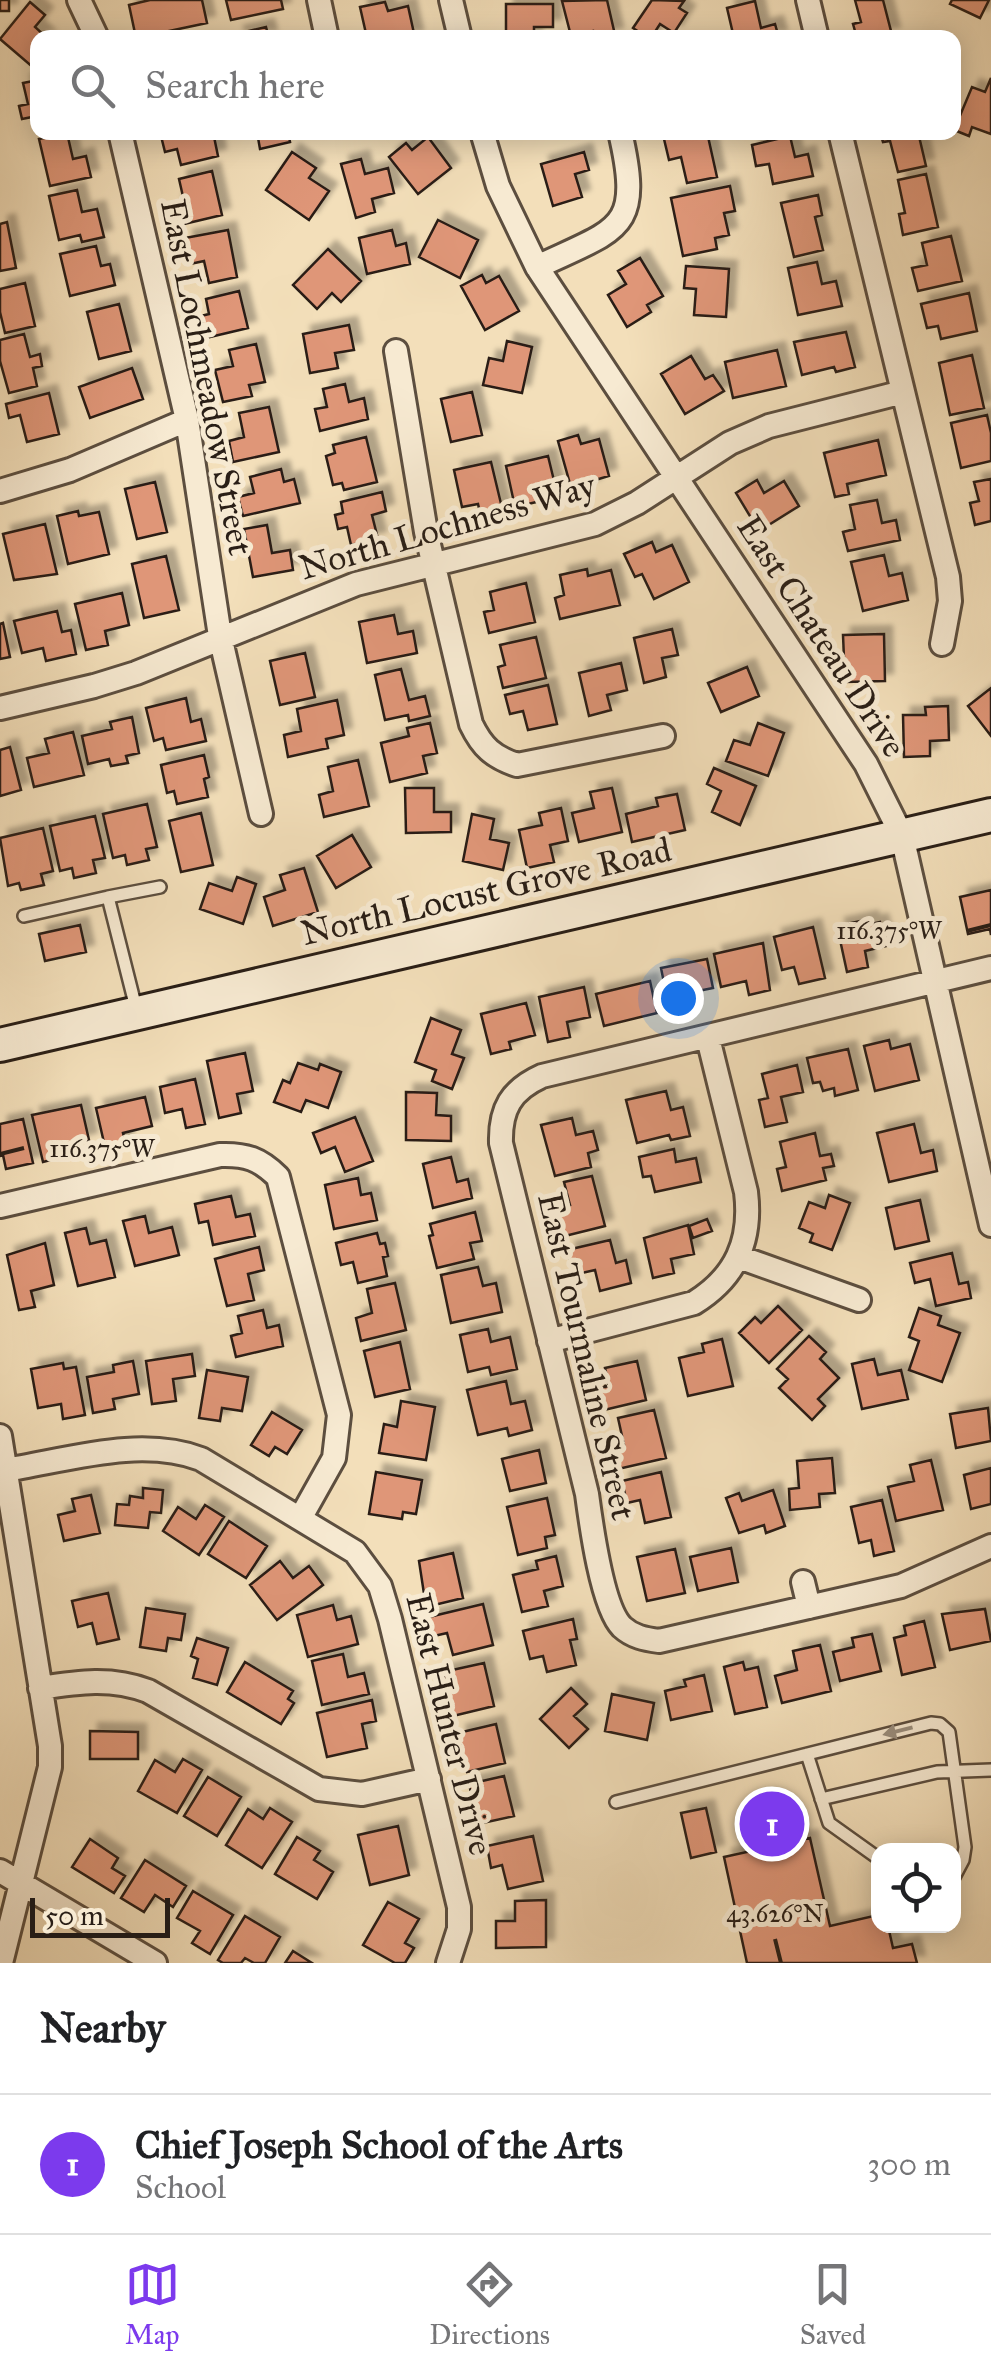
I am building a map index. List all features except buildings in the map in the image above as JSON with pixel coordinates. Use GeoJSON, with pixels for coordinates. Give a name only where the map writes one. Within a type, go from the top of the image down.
{"type":"FeatureCollection","features":[{"type":"Feature","properties":{"kind":"main road","name":"North Locust Grove Road"},"geometry":{"type":"LineString","coordinates":[[0,1044],[991,815]]}},
{"type":"Feature","properties":{"kind":"street"},"geometry":{"type":"LineString","coordinates":[[79,0],[93,30]]}},
{"type":"Feature","properties":{"kind":"street"},"geometry":{"type":"LineString","coordinates":[[319,0],[325,30]]}},
{"type":"Feature","properties":{"kind":"street"},"geometry":{"type":"LineString","coordinates":[[450,0],[458,30]]}},
{"type":"Feature","properties":{"kind":"street"},"geometry":{"type":"LineString","coordinates":[[808,0],[816,30]]}},
{"type":"Feature","properties":{"kind":"street","name":"East Lochmeadow Street"},"geometry":{"type":"LineString","coordinates":[[122,140],[187,420],[220,636],[261,814]]}},
{"type":"Feature","properties":{"kind":"street","name":"East Chateau Drive"},"geometry":{"type":"LineString","coordinates":[[484,140],[498,186],[538,267],[872,773],[902,836],[991,1225]]}},
{"type":"Feature","properties":{"kind":"street"},"geometry":{"type":"LineString","coordinates":[[538,267],[606,234],[622,218],[630,198],[630,174],[622,140]]}},
{"type":"Feature","properties":{"kind":"street"},"geometry":{"type":"LineString","coordinates":[[842,140],[948,577],[950,601],[942,644]]}},
{"type":"Feature","properties":{"kind":"street"},"geometry":{"type":"LineString","coordinates":[[396,351],[434,565],[471,724],[481,744],[497,758],[517,766],[664,736]]}},
{"type":"Feature","properties":{"kind":"street","name":"North Lochness Way"},"geometry":{"type":"LineString","coordinates":[[0,708],[94,686],[356,584],[595,524],[730,443],[770,426],[903,392]]}},
{"type":"Feature","properties":{"kind":"street"},"geometry":{"type":"LineString","coordinates":[[0,491],[70,470],[187,420]]}},
{"type":"Feature","properties":{"kind":"street"},"geometry":{"type":"LineString","coordinates":[[550,1341],[694,1303],[728,1276],[739,1257],[749,1215],[746,1192],[708,1038],[991,968]]}},
{"type":"Feature","properties":{"kind":"street","name":"East Tourmaline Street"},"geometry":{"type":"LineString","coordinates":[[708,1038],[542,1076],[522,1085],[508,1101],[500,1122],[501,1143],[610,1606],[620,1625],[638,1638],[659,1640],[809,1607]]}},
{"type":"Feature","properties":{"kind":"street"},"geometry":{"type":"LineString","coordinates":[[0,1206],[220,1154],[242,1154],[263,1162],[278,1177],[339,1415],[334,1458],[301,1518]]}},
{"type":"Feature","properties":{"kind":"street"},"geometry":{"type":"LineString","coordinates":[[739,1257],[859,1300]]}},
{"type":"Feature","properties":{"kind":"street"},"geometry":{"type":"LineString","coordinates":[[0,1436],[11,1577],[40,1688],[50,1768],[10,1877],[2,1963]]}},
{"type":"Feature","properties":{"kind":"street","name":"East Hunter Drive"},"geometry":{"type":"LineString","coordinates":[[5,1470],[137,1449],[181,1451],[201,1459],[355,1552],[380,1586],[459,1907],[458,1929],[448,1963]]}},
{"type":"Feature","properties":{"kind":"street"},"geometry":{"type":"LineString","coordinates":[[803,1582],[809,1607],[901,1586],[991,1546]]}},
{"type":"Feature","properties":{"kind":"street"},"geometry":{"type":"LineString","coordinates":[[40,1688],[94,1680],[127,1683],[148,1691],[319,1789],[362,1794],[429,1779]]}},
{"type":"Feature","properties":{"kind":"street"},"geometry":{"type":"LineString","coordinates":[[10,1877],[155,1963]]}},
{"type":"Feature","properties":{"kind":"lane"},"geometry":{"type":"LineString","coordinates":[[24,916],[160,887]]}},
{"type":"Feature","properties":{"kind":"lane"},"geometry":{"type":"LineString","coordinates":[[108,898],[137,1012]]}},
{"type":"Feature","properties":{"kind":"lane"},"geometry":{"type":"LineString","coordinates":[[616,1802],[940,1724],[949,1732],[955,1770],[965,1847],[961,1865]]}},
{"type":"Feature","properties":{"kind":"lane"},"geometry":{"type":"LineString","coordinates":[[808,1754],[829,1823],[871,1853]]}},
{"type":"Feature","properties":{"kind":"lane"},"geometry":{"type":"LineString","coordinates":[[821,1799],[955,1770],[991,1770]]}},
{"type":"Feature","properties":{"kind":"place","name":"Chief Joseph School of the Arts"},"geometry":{"type":"Point","coordinates":[772,1824]}}]}
